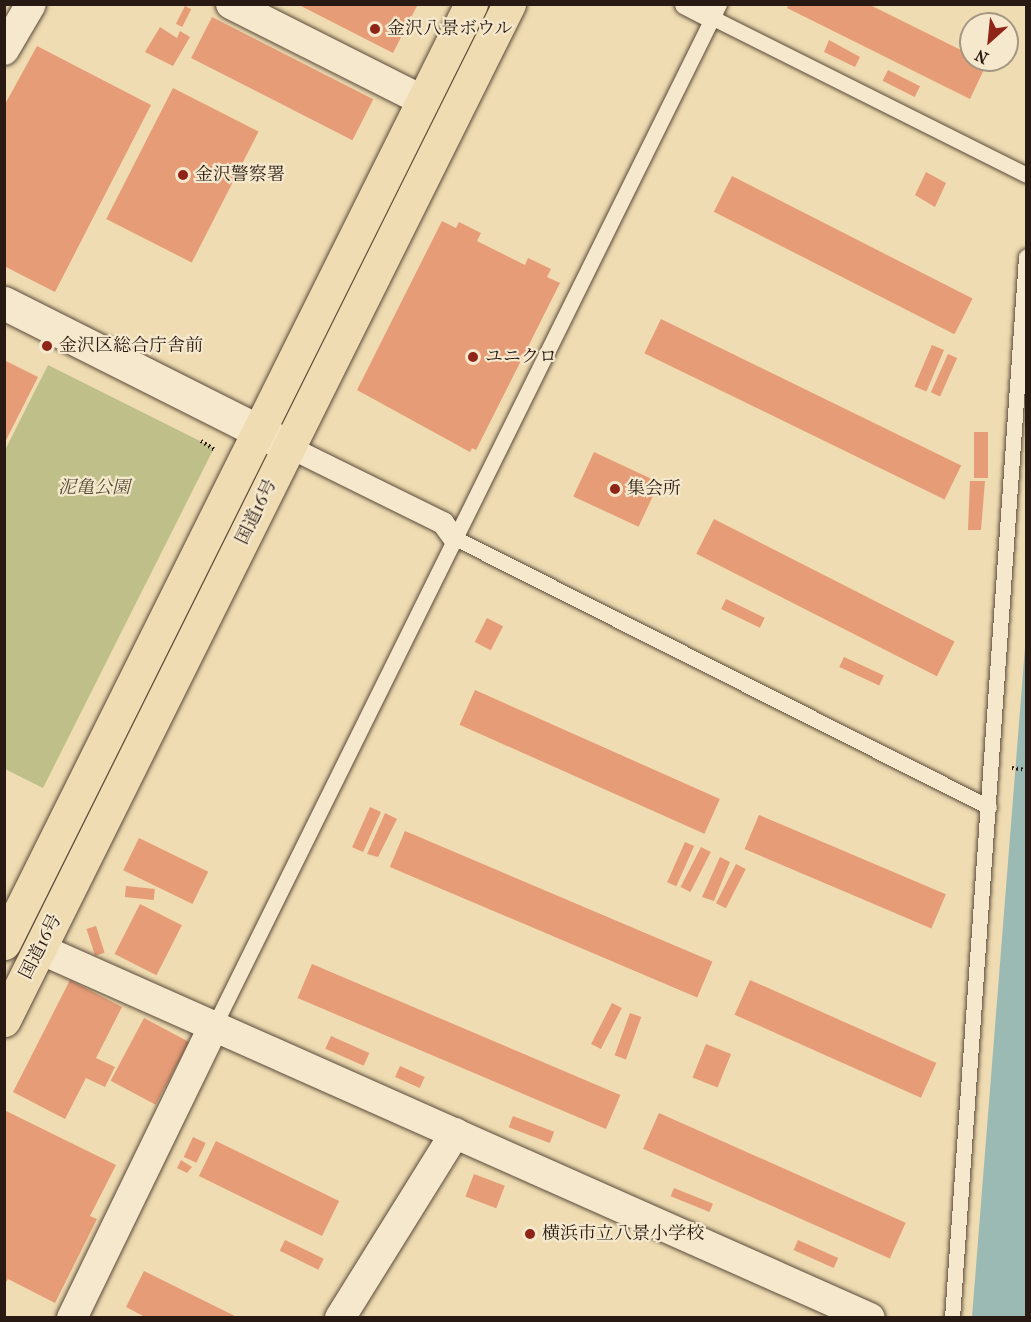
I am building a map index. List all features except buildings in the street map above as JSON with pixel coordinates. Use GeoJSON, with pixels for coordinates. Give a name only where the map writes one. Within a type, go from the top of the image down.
{"type":"FeatureCollection","features":[{"type":"Feature","properties":{"kind":"highway","name":"国道16号"},"geometry":{"type":"LineString","coordinates":[[4,943],[471,4]]}},
{"type":"Feature","properties":{"kind":"highway","name":"国道16号"},"geometry":{"type":"LineString","coordinates":[[4,1020],[509,4]]}},
{"type":"Feature","properties":{"kind":"street"},"geometry":{"type":"LineString","coordinates":[[4,50],[31,4]]}},
{"type":"Feature","properties":{"kind":"street"},"geometry":{"type":"LineString","coordinates":[[231,4],[424,100]]}},
{"type":"Feature","properties":{"kind":"street"},"geometry":{"type":"LineString","coordinates":[[686,4],[716,11]]}},
{"type":"Feature","properties":{"kind":"street"},"geometry":{"type":"LineString","coordinates":[[4,303],[442,523],[453,537]]}},
{"type":"Feature","properties":{"kind":"street"},"geometry":{"type":"LineString","coordinates":[[40,949],[870,1317]]}},
{"type":"Feature","properties":{"kind":"street"},"geometry":{"type":"LineString","coordinates":[[72,1317],[214,1026]]}},
{"type":"Feature","properties":{"kind":"street"},"geometry":{"type":"LineString","coordinates":[[340,1317],[455,1133]]}},
{"type":"Feature","properties":{"kind":"lane"},"geometry":{"type":"LineString","coordinates":[[214,1026],[453,537],[716,11],[1026,175]]}},
{"type":"Feature","properties":{"kind":"lane"},"geometry":{"type":"LineString","coordinates":[[952,1317],[1026,257]]}},
{"type":"Feature","properties":{"kind":"lane"},"geometry":{"type":"LineString","coordinates":[[453,537],[989,807]]}},
{"type":"Feature","properties":{"kind":"green space","name":"泥亀公園"},"geometry":{"type":"Polygon","coordinates":[[[48,365],[214,448],[43,788],[5,769],[4,452],[48,365]]]}},
{"type":"Feature","properties":{"kind":"water"},"geometry":{"type":"Polygon","coordinates":[[[1026,635],[1026,1317],[972,1317],[1026,635]]]}},
{"type":"Feature","properties":{"kind":"place","name":"金沢八景ボウル"},"geometry":{"type":"Point","coordinates":[375,29]}},
{"type":"Feature","properties":{"kind":"place","name":"金沢警察署"},"geometry":{"type":"Point","coordinates":[183,175]}},
{"type":"Feature","properties":{"kind":"place","name":"金沢区総合庁舎前"},"geometry":{"type":"Point","coordinates":[47,346]}},
{"type":"Feature","properties":{"kind":"place","name":"ユニクロ"},"geometry":{"type":"Point","coordinates":[473,357]}},
{"type":"Feature","properties":{"kind":"place","name":"集会所"},"geometry":{"type":"Point","coordinates":[615,489]}},
{"type":"Feature","properties":{"kind":"place","name":"横浜市立八景小学校"},"geometry":{"type":"Point","coordinates":[530,1234]}}]}
